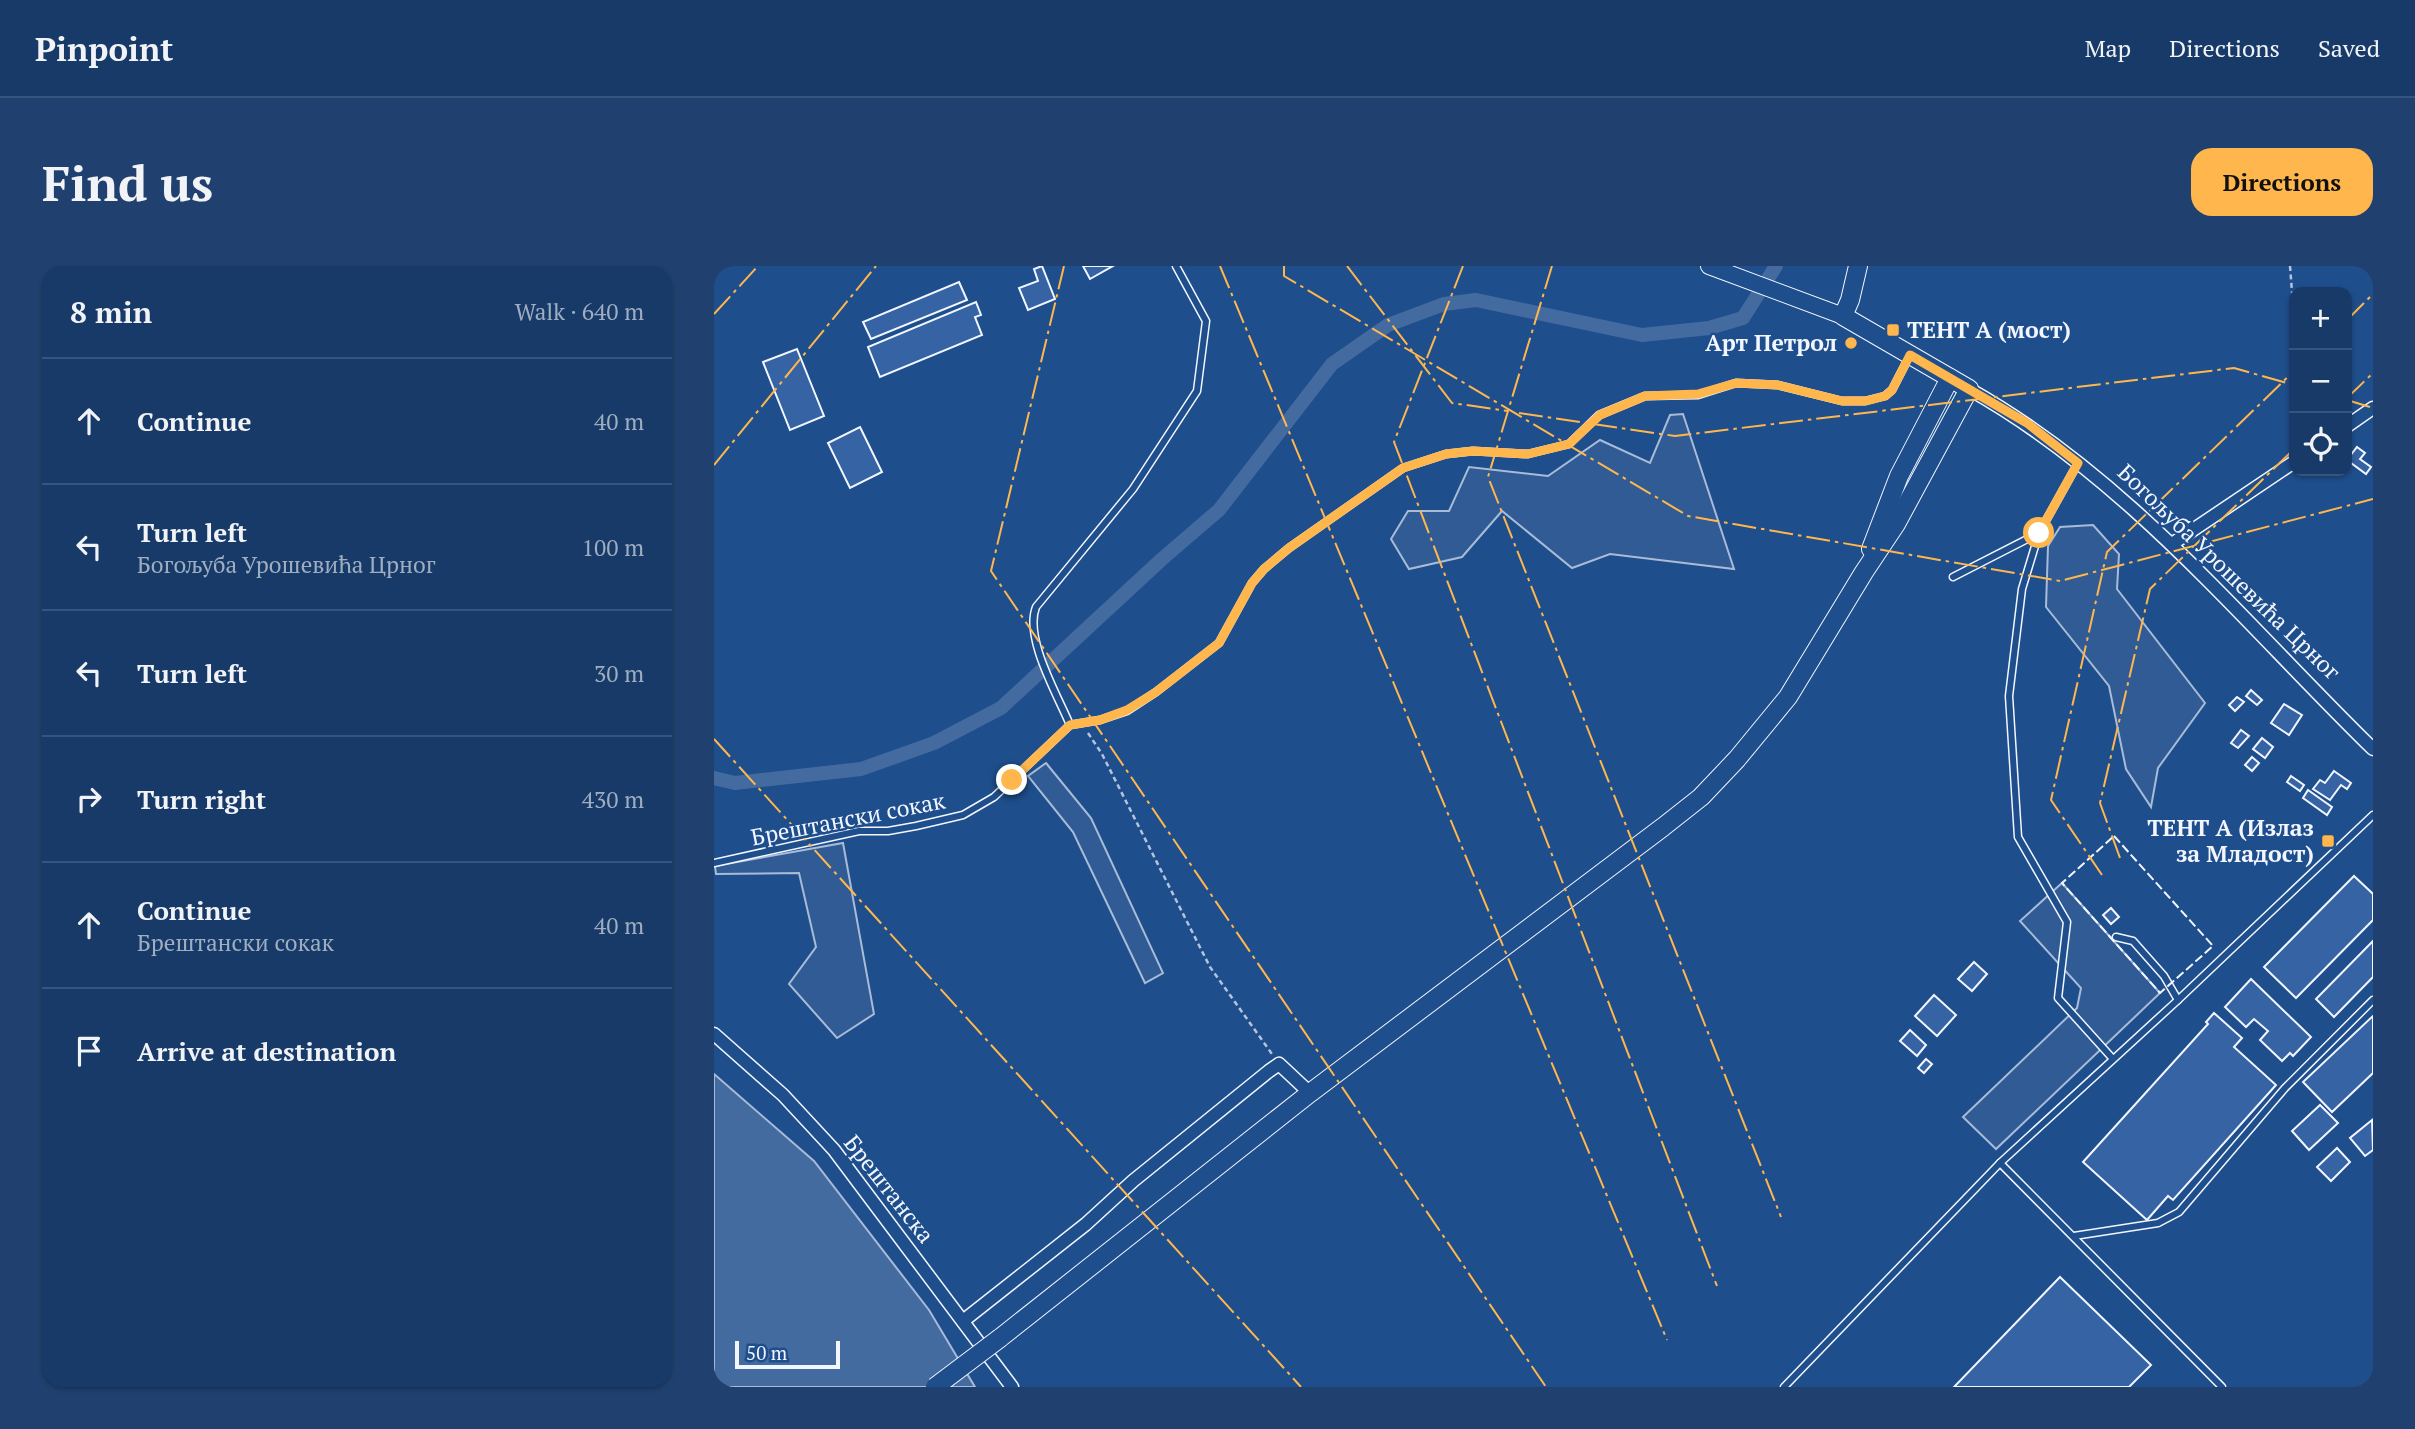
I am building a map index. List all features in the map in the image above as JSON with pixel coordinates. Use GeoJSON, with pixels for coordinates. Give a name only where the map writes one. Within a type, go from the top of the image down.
{"type":"FeatureCollection","features":[{"type":"Feature","properties":{"kind":"main road"},"geometry":{"type":"LineString","coordinates":[[1843,316],[1850,300],[1858,266]]}},
{"type":"Feature","properties":{"kind":"main road","name":"Богољуба Урошевића Црног"},"geometry":{"type":"LineString","coordinates":[[1843,316],[1969,389]]}},
{"type":"Feature","properties":{"kind":"main road"},"geometry":{"type":"LineString","coordinates":[[1864,572],[1899,476],[1951,379]]}},
{"type":"Feature","properties":{"kind":"main road"},"geometry":{"type":"LineString","coordinates":[[934,1387],[1310,1093],[1596,880],[1700,797],[1737,759],[1788,697],[1896,524],[1969,389]]}},
{"type":"Feature","properties":{"kind":"street","name":"Богољуба Урошевића Црног"},"geometry":{"type":"LineString","coordinates":[[1709,266],[1843,316]]}},
{"type":"Feature","properties":{"kind":"street","name":"Богољуба Урошевића Црног"},"geometry":{"type":"LineString","coordinates":[[1969,389],[2027,423],[2172,544],[2373,749]]}},
{"type":"Feature","properties":{"kind":"street"},"geometry":{"type":"LineString","coordinates":[[2352,423],[2373,408]]}},
{"type":"Feature","properties":{"kind":"street"},"geometry":{"type":"LineString","coordinates":[[2172,544],[2289,465]]}},
{"type":"Feature","properties":{"kind":"street","name":"Брештанска"},"geometry":{"type":"LineString","coordinates":[[714,1034],[783,1095],[834,1150],[1012,1387]]}},
{"type":"Feature","properties":{"kind":"street"},"geometry":{"type":"LineString","coordinates":[[963,1321],[1279,1065],[1310,1093]]}},
{"type":"Feature","properties":{"kind":"lane"},"geometry":{"type":"LineString","coordinates":[[1176,266],[1206,321],[1197,391],[1132,489],[1035,607],[1031,619],[1036,646],[1070,725],[1127,710],[1156,692],[1219,643],[1252,583],[1264,569],[1289,548],[1403,468],[1446,454],[1473,451],[1528,454],[1569,444],[1600,415],[1645,396],[1698,394],[1736,383],[1778,385],[1842,401],[1866,401],[1885,396],[1892,390],[1910,355]]}},
{"type":"Feature","properties":{"kind":"lane"},"geometry":{"type":"LineString","coordinates":[[2078,463],[2039,533],[2022,589],[2009,696],[2018,837],[2067,922],[2058,998],[2113,1059]]}},
{"type":"Feature","properties":{"kind":"lane"},"geometry":{"type":"LineString","coordinates":[[1953,577],[2039,533]]}},
{"type":"Feature","properties":{"kind":"lane","name":"Брештански сокак"},"geometry":{"type":"LineString","coordinates":[[714,863],[859,831],[888,831],[963,815],[993,797],[1070,725]]}},
{"type":"Feature","properties":{"kind":"lane"},"geometry":{"type":"LineString","coordinates":[[1784,1387],[2000,1163],[2178,1000],[2373,814]]}},
{"type":"Feature","properties":{"kind":"lane"},"geometry":{"type":"LineString","coordinates":[[2116,937],[2133,941],[2164,976],[2178,1000]]}},
{"type":"Feature","properties":{"kind":"lane"},"geometry":{"type":"LineString","coordinates":[[2074,1236],[2158,1223],[2179,1212],[2285,1088],[2373,1000]]}},
{"type":"Feature","properties":{"kind":"lane"},"geometry":{"type":"LineString","coordinates":[[2000,1163],[2222,1387]]}},
{"type":"Feature","properties":{"kind":"path"},"geometry":{"type":"LineString","coordinates":[[2290,266],[2292,287]]}},
{"type":"Feature","properties":{"kind":"path"},"geometry":{"type":"LineString","coordinates":[[1082,724],[1102,754],[1210,967],[1279,1065]]}},
{"type":"Feature","properties":{"kind":"shaded area"},"geometry":{"type":"Polygon","coordinates":[[[1683,414],[1734,569],[1610,554],[1572,568],[1502,511],[1462,557],[1409,569],[1391,539],[1408,511],[1449,511],[1469,467],[1548,476],[1600,440],[1650,463],[1670,415],[1683,414]]]}},
{"type":"Feature","properties":{"kind":"shaded area"},"geometry":{"type":"Polygon","coordinates":[[[2093,525],[2119,554],[2117,589],[2205,703],[2158,768],[2151,807],[2126,769],[2109,686],[2046,607],[2048,546],[2060,527],[2093,525]]]}},
{"type":"Feature","properties":{"kind":"shaded area"},"geometry":{"type":"Polygon","coordinates":[[[1046,763],[1091,818],[1163,973],[1145,983],[1073,832],[1028,776],[1046,763]]]}},
{"type":"Feature","properties":{"kind":"shaded area"},"geometry":{"type":"Polygon","coordinates":[[[843,843],[874,1014],[837,1038],[789,984],[816,947],[799,873],[716,874],[715,866],[843,843]]]}},
{"type":"Feature","properties":{"kind":"shaded area"},"geometry":{"type":"Polygon","coordinates":[[[2062,883],[2160,993],[1996,1149],[1963,1117],[2077,1008],[2081,988],[2020,921],[2062,883]]]}},
{"type":"Feature","properties":{"kind":"shaded area"},"geometry":{"type":"Polygon","coordinates":[[[714,1074],[814,1161],[929,1310],[975,1387],[714,1387],[714,1074]]]}},
{"type":"Feature","properties":{"kind":"building"},"geometry":{"type":"Polygon","coordinates":[[[1042,266],[1055,299],[1028,310],[1019,288],[1038,281],[1034,269],[1042,266]]]}},
{"type":"Feature","properties":{"kind":"building"},"geometry":{"type":"Polygon","coordinates":[[[1083,266],[1113,266],[1090,279],[1083,266]]]}},
{"type":"Feature","properties":{"kind":"building"},"geometry":{"type":"Polygon","coordinates":[[[959,282],[967,300],[871,339],[863,322],[959,282]]]}},
{"type":"Feature","properties":{"kind":"building"},"geometry":{"type":"Polygon","coordinates":[[[976,302],[981,315],[975,317],[982,335],[880,377],[868,347],[976,302]]]}},
{"type":"Feature","properties":{"kind":"building"},"geometry":{"type":"Polygon","coordinates":[[[797,349],[824,416],[790,430],[763,362],[797,349]]]}},
{"type":"Feature","properties":{"kind":"building"},"geometry":{"type":"Polygon","coordinates":[[[860,427],[882,472],[850,488],[828,443],[860,427]]]}},
{"type":"Feature","properties":{"kind":"building"},"geometry":{"type":"Polygon","coordinates":[[[2357,447],[2365,453],[2360,459],[2371,467],[2366,474],[2352,464],[2352,454],[2357,447]]]}},
{"type":"Feature","properties":{"kind":"building"},"geometry":{"type":"Polygon","coordinates":[[[2251,690],[2262,700],[2257,705],[2246,696],[2251,690]]]}},
{"type":"Feature","properties":{"kind":"building"},"geometry":{"type":"Polygon","coordinates":[[[2237,697],[2244,702],[2235,711],[2229,705],[2237,697]]]}},
{"type":"Feature","properties":{"kind":"building"},"geometry":{"type":"Polygon","coordinates":[[[2284,704],[2302,715],[2289,735],[2271,723],[2284,704]]]}},
{"type":"Feature","properties":{"kind":"building"},"geometry":{"type":"Polygon","coordinates":[[[2241,730],[2249,736],[2238,748],[2231,743],[2241,730]]]}},
{"type":"Feature","properties":{"kind":"building"},"geometry":{"type":"Polygon","coordinates":[[[2262,738],[2273,747],[2265,758],[2253,749],[2262,738]]]}},
{"type":"Feature","properties":{"kind":"building"},"geometry":{"type":"Polygon","coordinates":[[[2252,757],[2259,763],[2252,771],[2245,765],[2252,757]]]}},
{"type":"Feature","properties":{"kind":"building"},"geometry":{"type":"Polygon","coordinates":[[[2334,771],[2351,783],[2347,789],[2341,785],[2330,800],[2313,789],[2320,780],[2325,783],[2334,771]]]}},
{"type":"Feature","properties":{"kind":"building"},"geometry":{"type":"Polygon","coordinates":[[[2291,776],[2304,785],[2300,791],[2287,782],[2291,776]]]}},
{"type":"Feature","properties":{"kind":"building"},"geometry":{"type":"Polygon","coordinates":[[[2308,790],[2332,807],[2327,815],[2303,798],[2308,790]]]}},
{"type":"Feature","properties":{"kind":"building"},"geometry":{"type":"Polygon","coordinates":[[[2354,876],[2373,894],[2373,920],[2296,998],[2264,967],[2354,876]]]}},
{"type":"Feature","properties":{"kind":"building"},"geometry":{"type":"Polygon","coordinates":[[[2111,908],[2119,917],[2111,924],[2103,915],[2111,908]]]}},
{"type":"Feature","properties":{"kind":"building"},"geometry":{"type":"Polygon","coordinates":[[[2373,941],[2373,977],[2334,1017],[2316,999],[2373,941]]]}},
{"type":"Feature","properties":{"kind":"building"},"geometry":{"type":"Polygon","coordinates":[[[1974,962],[1987,974],[1972,991],[1958,979],[1974,962]]]}},
{"type":"Feature","properties":{"kind":"building"},"geometry":{"type":"Polygon","coordinates":[[[2251,979],[2311,1037],[2293,1056],[2290,1053],[2282,1061],[2260,1040],[2268,1031],[2254,1019],[2246,1027],[2225,1007],[2251,979]]]}},
{"type":"Feature","properties":{"kind":"building"},"geometry":{"type":"Polygon","coordinates":[[[1934,995],[1956,1015],[1937,1036],[1915,1016],[1934,995]]]}},
{"type":"Feature","properties":{"kind":"building"},"geometry":{"type":"Polygon","coordinates":[[[2214,1013],[2242,1038],[2234,1047],[2276,1085],[2173,1200],[2168,1196],[2147,1220],[2083,1162],[2208,1024],[2206,1022],[2214,1013]]]}},
{"type":"Feature","properties":{"kind":"building"},"geometry":{"type":"Polygon","coordinates":[[[2373,1016],[2373,1073],[2332,1112],[2303,1082],[2373,1016]]]}},
{"type":"Feature","properties":{"kind":"building"},"geometry":{"type":"Polygon","coordinates":[[[1910,1030],[1926,1045],[1917,1056],[1900,1041],[1910,1030]]]}},
{"type":"Feature","properties":{"kind":"building"},"geometry":{"type":"Polygon","coordinates":[[[1926,1059],[1932,1064],[1924,1073],[1918,1068],[1926,1059]]]}},
{"type":"Feature","properties":{"kind":"building"},"geometry":{"type":"Polygon","coordinates":[[[2320,1105],[2338,1123],[2309,1150],[2292,1131],[2320,1105]]]}},
{"type":"Feature","properties":{"kind":"building"},"geometry":{"type":"Polygon","coordinates":[[[2372,1120],[2373,1150],[2365,1156],[2350,1138],[2372,1120]]]}},
{"type":"Feature","properties":{"kind":"building"},"geometry":{"type":"Polygon","coordinates":[[[2337,1148],[2350,1162],[2331,1181],[2317,1167],[2337,1148]]]}},
{"type":"Feature","properties":{"kind":"building"},"geometry":{"type":"Polygon","coordinates":[[[2060,1277],[2151,1365],[2129,1387],[1954,1387],[2060,1277]]]}},
{"type":"Feature","properties":{"kind":"waterway"},"geometry":{"type":"LineString","coordinates":[[714,778],[735,783],[861,769],[934,743],[1001,708],[1219,510],[1332,364],[1388,325],[1444,304],[1476,300],[1642,335],[1709,328],[1743,318],[1776,266]]}},
{"type":"Feature","properties":{"kind":"fence"},"geometry":{"type":"LineString","coordinates":[[2114,836],[2213,946],[2160,993],[2062,883],[2114,836]]}},
{"type":"Feature","properties":{"kind":"power"},"geometry":{"type":"LineString","coordinates":[[714,314],[758,266]]}},
{"type":"Feature","properties":{"kind":"power"},"geometry":{"type":"LineString","coordinates":[[714,465],[876,266]]}},
{"type":"Feature","properties":{"kind":"power"},"geometry":{"type":"LineString","coordinates":[[1064,266],[991,571],[1546,1387]]}},
{"type":"Feature","properties":{"kind":"power"},"geometry":{"type":"LineString","coordinates":[[1220,266],[1667,1340]]}},
{"type":"Feature","properties":{"kind":"power"},"geometry":{"type":"LineString","coordinates":[[1284,266],[1284,276],[1688,516],[2060,581],[2373,499]]}},
{"type":"Feature","properties":{"kind":"power"},"geometry":{"type":"LineString","coordinates":[[1347,266],[1452,403],[1508,411]]}},
{"type":"Feature","properties":{"kind":"power"},"geometry":{"type":"LineString","coordinates":[[1463,266],[1394,442],[1717,1286]]}},
{"type":"Feature","properties":{"kind":"power"},"geometry":{"type":"LineString","coordinates":[[1552,266],[1488,477],[1781,1217]]}},
{"type":"Feature","properties":{"kind":"power"},"geometry":{"type":"LineString","coordinates":[[2352,315],[2373,294]]}},
{"type":"Feature","properties":{"kind":"power"},"geometry":{"type":"LineString","coordinates":[[1519,413],[1675,436],[2234,368],[2289,384]]}},
{"type":"Feature","properties":{"kind":"power"},"geometry":{"type":"LineString","coordinates":[[2352,393],[2373,373]]}},
{"type":"Feature","properties":{"kind":"power"},"geometry":{"type":"LineString","coordinates":[[2102,875],[2051,800],[2107,552],[2289,376]]}},
{"type":"Feature","properties":{"kind":"power"},"geometry":{"type":"LineString","coordinates":[[2352,402],[2373,408]]}},
{"type":"Feature","properties":{"kind":"power"},"geometry":{"type":"LineString","coordinates":[[2120,858],[2100,803],[2150,589],[2289,454]]}},
{"type":"Feature","properties":{"kind":"power"},"geometry":{"type":"LineString","coordinates":[[714,739],[1301,1387]]}},
{"type":"Feature","properties":{"kind":"place","name":"ТЕНТ А (мост)"},"geometry":{"type":"Point","coordinates":[1893,330]}},
{"type":"Feature","properties":{"kind":"place","name":"Арт Петрол"},"geometry":{"type":"Point","coordinates":[1851,343]}},
{"type":"Feature","properties":{"kind":"place","name":"ТЕНТ А (Излаз за Младост)"},"geometry":{"type":"Point","coordinates":[2328,841]}},
{"type":"Feature","properties":{"kind":"route"},"geometry":{"type":"LineString","coordinates":[[1012,780],[1070,725],[1100,720],[1127,710],[1156,692],[1219,643],[1252,583],[1264,569],[1289,548],[1403,468],[1446,454],[1473,451],[1528,454],[1569,444],[1600,415],[1645,396],[1698,394],[1736,383],[1778,385],[1842,401],[1866,401],[1885,396],[1892,390],[1910,355],[2027,423],[2078,463],[2039,533]]}}]}
